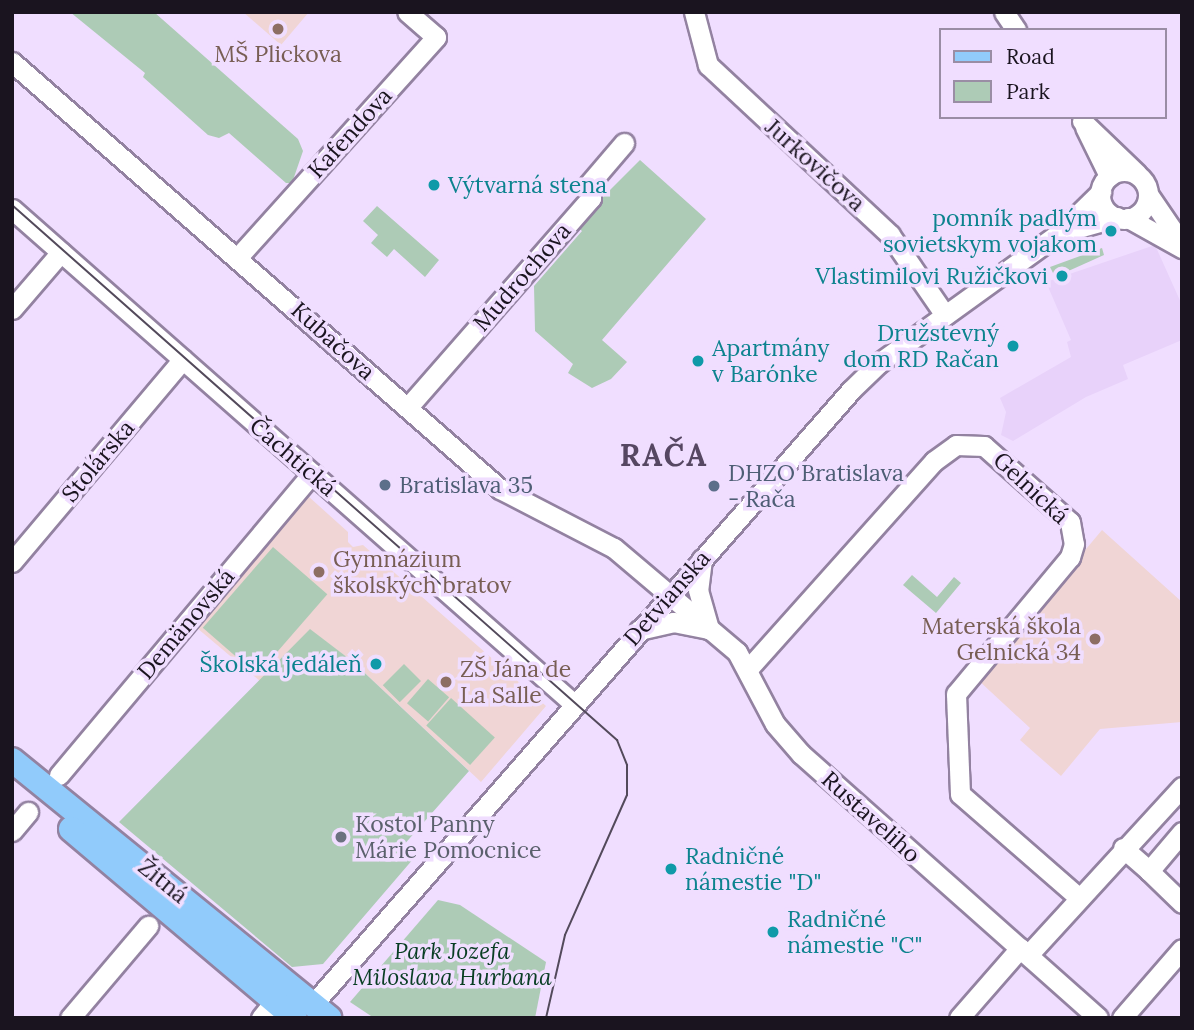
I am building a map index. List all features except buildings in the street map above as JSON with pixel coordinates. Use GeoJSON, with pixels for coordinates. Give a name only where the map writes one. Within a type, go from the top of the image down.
{"type":"FeatureCollection","features":[{"type":"Feature","properties":{"kind":"main road","name":"Žitná"},"geometry":{"type":"LineString","coordinates":[[12,760],[313,1014]]}},
{"type":"Feature","properties":{"kind":"main road","name":"Žitná"},"geometry":{"type":"LineString","coordinates":[[12,778],[268,1010]]}},
{"type":"Feature","properties":{"kind":"main road"},"geometry":{"type":"LineString","coordinates":[[268,1010],[313,1014]]}},
{"type":"Feature","properties":{"kind":"street","name":"Kafendova"},"geometry":{"type":"LineString","coordinates":[[238,257],[436,37],[407,12]]}},
{"type":"Feature","properties":{"kind":"street","name":"Jurkovičova"},"geometry":{"type":"LineString","coordinates":[[694,12],[708,65],[890,235],[945,315]]}},
{"type":"Feature","properties":{"kind":"street"},"geometry":{"type":"LineString","coordinates":[[1004,12],[1015,28]]}},
{"type":"Feature","properties":{"kind":"street","name":"Kubačova"},"geometry":{"type":"LineString","coordinates":[[12,62],[500,489],[606,542],[670,595]]}},
{"type":"Feature","properties":{"kind":"street"},"geometry":{"type":"LineString","coordinates":[[1080,119],[1137,174],[1182,246]]}},
{"type":"Feature","properties":{"kind":"street"},"geometry":{"type":"LineString","coordinates":[[1080,119],[1105,184],[1104,206],[1122,218],[1182,246]]}},
{"type":"Feature","properties":{"kind":"street","name":"Mudrochova"},"geometry":{"type":"LineString","coordinates":[[408,407],[591,198],[589,184],[624,144]]}},
{"type":"Feature","properties":{"kind":"street"},"geometry":{"type":"LineString","coordinates":[[1105,184],[1120,171],[1137,174]]}},
{"type":"Feature","properties":{"kind":"street","name":"Detvianska"},"geometry":{"type":"LineString","coordinates":[[313,1014],[574,704],[851,390],[945,315],[1059,233],[1105,184]]}},
{"type":"Feature","properties":{"kind":"street"},"geometry":{"type":"LineString","coordinates":[[1122,218],[1144,209],[1148,194]]}},
{"type":"Feature","properties":{"kind":"street","name":"Čachtická"},"geometry":{"type":"LineString","coordinates":[[12,209],[574,704]]}},
{"type":"Feature","properties":{"kind":"street","name":"Detvianska"},"geometry":{"type":"LineString","coordinates":[[1059,233],[1122,218]]}},
{"type":"Feature","properties":{"kind":"street"},"geometry":{"type":"LineString","coordinates":[[12,309],[61,252]]}},
{"type":"Feature","properties":{"kind":"street","name":"Stolárska"},"geometry":{"type":"LineString","coordinates":[[12,562],[183,359]]}},
{"type":"Feature","properties":{"kind":"street","name":"Gelnická"},"geometry":{"type":"LineString","coordinates":[[748,669],[934,461],[956,446],[975,444],[986,447],[1070,522],[1074,544],[1070,557],[960,684],[956,694],[960,794],[1079,897]]}},
{"type":"Feature","properties":{"kind":"street","name":"Demänovská"},"geometry":{"type":"LineString","coordinates":[[59,775],[312,473]]}},
{"type":"Feature","properties":{"kind":"street"},"geometry":{"type":"LineString","coordinates":[[639,631],[673,622],[709,629],[699,593],[702,559]]}},
{"type":"Feature","properties":{"kind":"street","name":"Rustaveliho"},"geometry":{"type":"LineString","coordinates":[[670,595],[737,652],[775,724],[801,754],[1098,1018]]}},
{"type":"Feature","properties":{"kind":"street"},"geometry":{"type":"LineString","coordinates":[[959,1018],[1079,897],[1182,787]]}},
{"type":"Feature","properties":{"kind":"street"},"geometry":{"type":"LineString","coordinates":[[12,831],[28,812]]}},
{"type":"Feature","properties":{"kind":"street"},"geometry":{"type":"LineString","coordinates":[[1149,871],[1182,832]]}},
{"type":"Feature","properties":{"kind":"street"},"geometry":{"type":"LineString","coordinates":[[1124,848],[1182,903]]}},
{"type":"Feature","properties":{"kind":"street"},"geometry":{"type":"LineString","coordinates":[[70,1018],[148,926]]}},
{"type":"Feature","properties":{"kind":"street"},"geometry":{"type":"LineString","coordinates":[[1122,1018],[1182,949]]}},
{"type":"Feature","properties":{"kind":"shaded area","name":"MŠ Plickova"},"geometry":{"type":"Polygon","coordinates":[[[243,12],[309,12],[281,45],[243,12]]]}},
{"type":"Feature","properties":{"kind":"shaded area"},"geometry":{"type":"Polygon","coordinates":[[[1155,245],[1182,305],[1182,340],[1123,365],[1128,379],[1086,397],[1013,441],[1001,435],[1006,412],[1000,398],[1071,357],[1067,342],[1071,340],[1046,282],[1155,245]]]}},
{"type":"Feature","properties":{"kind":"shaded area"},"geometry":{"type":"Polygon","coordinates":[[[308,496],[348,532],[348,542],[353,547],[363,545],[546,706],[481,782],[352,661],[310,630],[260,681],[197,628],[308,496]]]}},
{"type":"Feature","properties":{"kind":"shaded area","name":"Materská škola Gelnická 34"},"geometry":{"type":"Polygon","coordinates":[[[1102,530],[1182,602],[1182,722],[1100,729],[1061,776],[1020,740],[1030,728],[977,679],[1102,530]]]}},
{"type":"Feature","properties":{"kind":"green space"},"geometry":{"type":"Polygon","coordinates":[[[70,12],[154,12],[298,139],[303,151],[292,183],[286,183],[229,133],[219,138],[208,135],[143,77],[145,73],[70,12]]]}},
{"type":"Feature","properties":{"kind":"green space"},"geometry":{"type":"Polygon","coordinates":[[[640,160],[706,219],[602,340],[627,362],[611,379],[592,388],[568,373],[573,364],[535,331],[534,286],[582,231],[575,225],[640,160]]]}},
{"type":"Feature","properties":{"kind":"green space"},"geometry":{"type":"Polygon","coordinates":[[[377,206],[439,260],[425,277],[394,249],[387,257],[371,243],[378,235],[363,221],[377,206]]]}},
{"type":"Feature","properties":{"kind":"green space"},"geometry":{"type":"Polygon","coordinates":[[[1102,248],[1104,255],[1055,277],[1050,267],[1102,248]]]}},
{"type":"Feature","properties":{"kind":"green space"},"geometry":{"type":"Polygon","coordinates":[[[273,547],[327,594],[257,675],[203,628],[273,547]]]}},
{"type":"Feature","properties":{"kind":"green space"},"geometry":{"type":"Polygon","coordinates":[[[912,575],[937,597],[954,577],[961,583],[936,613],[903,585],[912,575]]]}},
{"type":"Feature","properties":{"kind":"green space"},"geometry":{"type":"Polygon","coordinates":[[[310,629],[352,661],[469,771],[402,847],[414,858],[323,964],[292,967],[119,822],[310,629]]]}},
{"type":"Feature","properties":{"kind":"green space"},"geometry":{"type":"Polygon","coordinates":[[[404,664],[421,681],[400,702],[383,685],[404,664]]]}},
{"type":"Feature","properties":{"kind":"green space"},"geometry":{"type":"Polygon","coordinates":[[[428,679],[449,697],[428,722],[407,703],[428,679]]]}},
{"type":"Feature","properties":{"kind":"green space"},"geometry":{"type":"Polygon","coordinates":[[[451,698],[495,737],[470,765],[426,725],[451,698]]]}},
{"type":"Feature","properties":{"kind":"green space","name":"Park Jozefa Miloslava Hurbana"},"geometry":{"type":"Polygon","coordinates":[[[438,900],[460,905],[546,962],[535,1018],[374,1018],[350,1002],[438,900]]]}},
{"type":"Feature","properties":{"kind":"tram line"},"geometry":{"type":"LineString","coordinates":[[12,205],[617,740],[627,765],[627,795],[565,935],[546,1018]]}},
{"type":"Feature","properties":{"kind":"place","name":"MŠ Plickova"},"geometry":{"type":"Point","coordinates":[278,29]}},
{"type":"Feature","properties":{"kind":"place","name":"Výtvarná stena"},"geometry":{"type":"Point","coordinates":[434,185]}},
{"type":"Feature","properties":{"kind":"place","name":"pomník padlým sovietskym vojakom"},"geometry":{"type":"Point","coordinates":[1111,231]}},
{"type":"Feature","properties":{"kind":"place","name":"Vlastimilovi Ružičkovi"},"geometry":{"type":"Point","coordinates":[1062,276]}},
{"type":"Feature","properties":{"kind":"place","name":"Družstevný dom RD Račan"},"geometry":{"type":"Point","coordinates":[1013,346]}},
{"type":"Feature","properties":{"kind":"place","name":"Apartmány v Barónke"},"geometry":{"type":"Point","coordinates":[698,361]}},
{"type":"Feature","properties":{"kind":"place","name":"Bratislava 35"},"geometry":{"type":"Point","coordinates":[385,485]}},
{"type":"Feature","properties":{"kind":"place","name":"DHZO Bratislava - Rača"},"geometry":{"type":"Point","coordinates":[714,486]}},
{"type":"Feature","properties":{"kind":"place","name":"Gymnázium školských bratov"},"geometry":{"type":"Point","coordinates":[319,572]}},
{"type":"Feature","properties":{"kind":"place","name":"Materská škola Gelnická 34"},"geometry":{"type":"Point","coordinates":[1095,639]}},
{"type":"Feature","properties":{"kind":"place","name":"Školská jedáleň"},"geometry":{"type":"Point","coordinates":[376,664]}},
{"type":"Feature","properties":{"kind":"place","name":"ZŠ Jána de La Salle"},"geometry":{"type":"Point","coordinates":[446,682]}},
{"type":"Feature","properties":{"kind":"place","name":"Kostol Panny Márie Pomocnice"},"geometry":{"type":"Point","coordinates":[341,837]}},
{"type":"Feature","properties":{"kind":"place","name":"Radničné námestie \"D\""},"geometry":{"type":"Point","coordinates":[671,869]}},
{"type":"Feature","properties":{"kind":"place","name":"Radničné námestie \"C\""},"geometry":{"type":"Point","coordinates":[773,932]}},
{"type":"Feature","properties":{"kind":"district","name":"RAČA"},"geometry":{"type":"Point","coordinates":[664,455]}}]}
